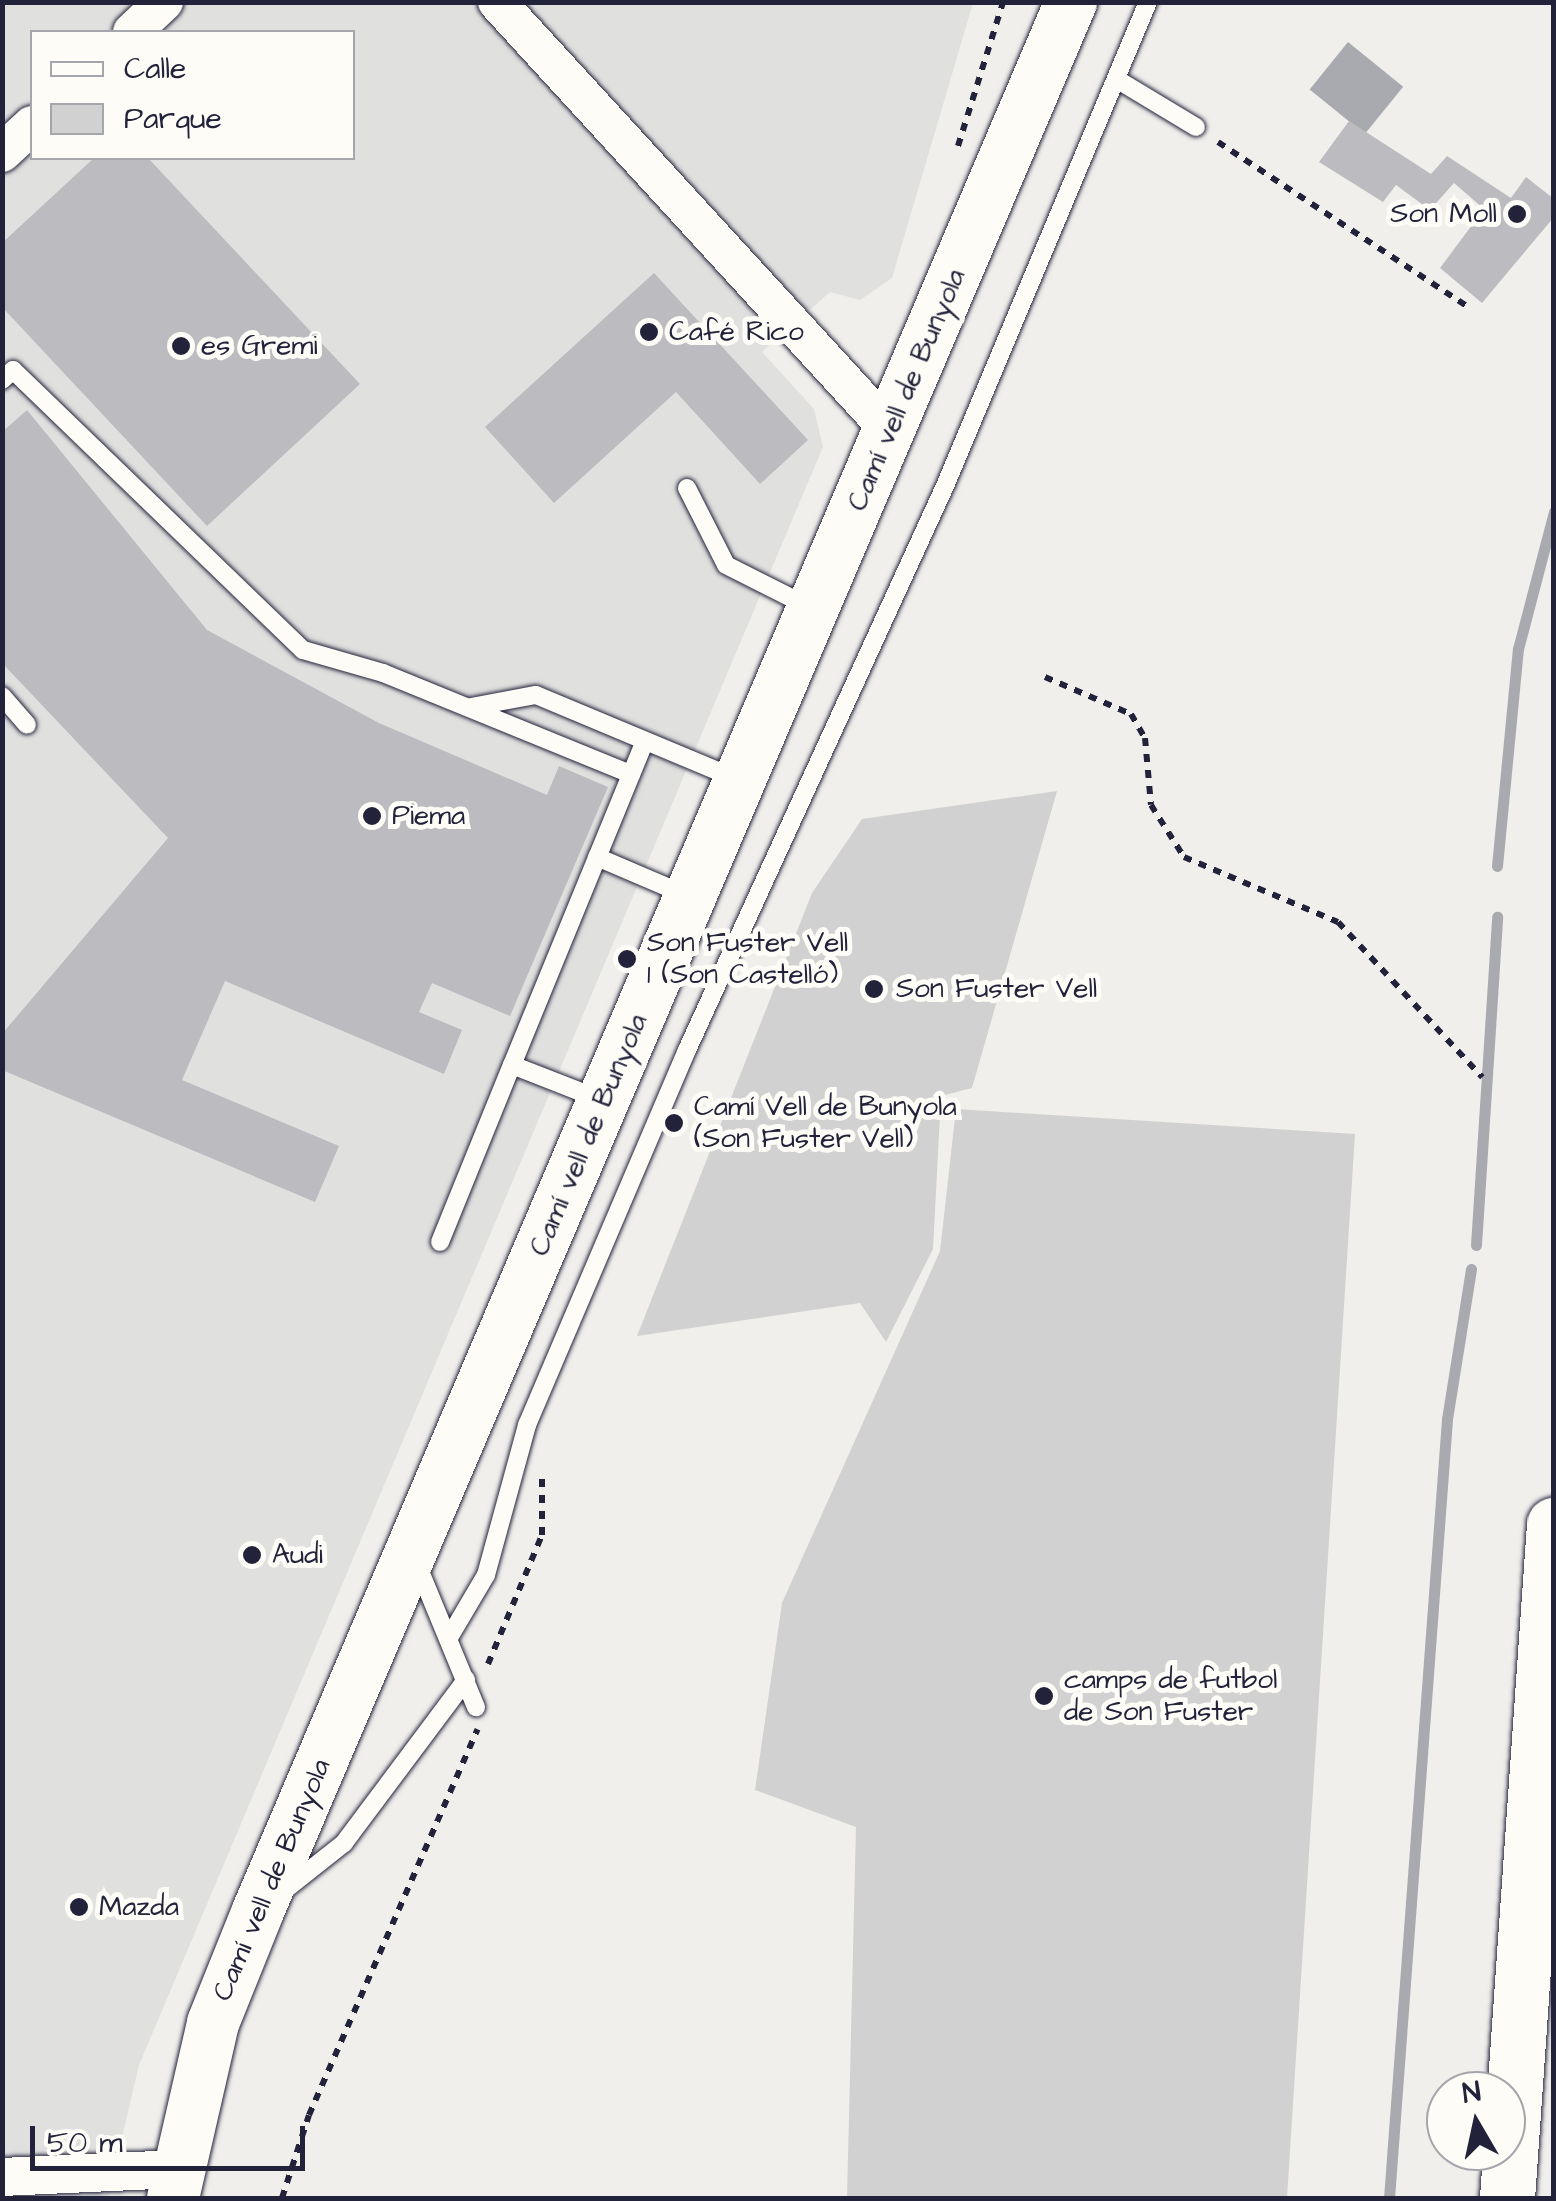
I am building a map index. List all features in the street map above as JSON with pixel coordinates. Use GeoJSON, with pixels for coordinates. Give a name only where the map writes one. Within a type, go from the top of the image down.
{"type":"FeatureCollection","features":[{"type":"Feature","properties":{"kind":"highway"},"geometry":{"type":"LineString","coordinates":[[1507,2198],[1554,1524]]}},
{"type":"Feature","properties":{"kind":"main road","name":"Camí vell de Bunyola"},"geometry":{"type":"LineString","coordinates":[[175,2184],[212,2023],[258,1910],[1071,2]]}},
{"type":"Feature","properties":{"kind":"street"},"geometry":{"type":"LineString","coordinates":[[134,30],[164,2]]}},
{"type":"Feature","properties":{"kind":"street"},"geometry":{"type":"LineString","coordinates":[[497,2],[890,432]]}},
{"type":"Feature","properties":{"kind":"street","name":"Camí vell de Bunyola"},"geometry":{"type":"LineString","coordinates":[[1038,82],[1045,2]]}},
{"type":"Feature","properties":{"kind":"street"},"geometry":{"type":"LineString","coordinates":[[2,153],[30,127]]}},
{"type":"Feature","properties":{"kind":"street"},"geometry":{"type":"LineString","coordinates":[[2,2176],[95,2186],[175,2184]]}},
{"type":"Feature","properties":{"kind":"lane"},"geometry":{"type":"LineString","coordinates":[[450,1636],[486,1574],[528,1425],[686,1050],[1118,80],[1148,2]]}},
{"type":"Feature","properties":{"kind":"lane"},"geometry":{"type":"LineString","coordinates":[[1118,80],[1196,127]]}},
{"type":"Feature","properties":{"kind":"lane"},"geometry":{"type":"LineString","coordinates":[[2,380],[12,370],[303,650],[470,707],[632,774]]}},
{"type":"Feature","properties":{"kind":"lane"},"geometry":{"type":"LineString","coordinates":[[687,488],[726,565],[811,608]]}},
{"type":"Feature","properties":{"kind":"lane"},"geometry":{"type":"LineString","coordinates":[[470,707],[536,695],[738,780]]}},
{"type":"Feature","properties":{"kind":"lane"},"geometry":{"type":"LineString","coordinates":[[2,696],[28,724]]}},
{"type":"Feature","properties":{"kind":"lane"},"geometry":{"type":"LineString","coordinates":[[440,1242],[645,741]]}},
{"type":"Feature","properties":{"kind":"lane"},"geometry":{"type":"LineString","coordinates":[[597,857],[689,896]]}},
{"type":"Feature","properties":{"kind":"lane"},"geometry":{"type":"LineString","coordinates":[[512,1064],[604,1101]]}},
{"type":"Feature","properties":{"kind":"lane"},"geometry":{"type":"LineString","coordinates":[[412,1552],[450,1636],[476,1707]]}},
{"type":"Feature","properties":{"kind":"lane"},"geometry":{"type":"LineString","coordinates":[[258,1910],[344,1842],[466,1680]]}},
{"type":"Feature","properties":{"kind":"path"},"geometry":{"type":"LineString","coordinates":[[952,162],[1003,2]]}},
{"type":"Feature","properties":{"kind":"path"},"geometry":{"type":"LineString","coordinates":[[1196,127],[1470,308]]}},
{"type":"Feature","properties":{"kind":"path"},"geometry":{"type":"LineString","coordinates":[[1045,676],[1131,714],[1145,738],[1150,804],[1184,858],[1338,922],[1482,1077]]}},
{"type":"Feature","properties":{"kind":"shaded area"},"geometry":{"type":"Polygon","coordinates":[[[3,3],[973,3],[892,278],[860,300],[830,292],[762,352],[814,409],[823,447],[139,2065],[108,2198],[3,2198],[3,3]]]}},
{"type":"Feature","properties":{"kind":"shaded area"},"geometry":{"type":"Polygon","coordinates":[[[1348,42],[1403,87],[1365,134],[1310,89],[1348,42]]]}},
{"type":"Feature","properties":{"kind":"green space"},"geometry":{"type":"Polygon","coordinates":[[[1057,791],[972,1088],[941,1096],[933,1249],[886,1342],[860,1303],[637,1336],[812,893],[862,819],[1057,791]]]}},
{"type":"Feature","properties":{"kind":"green space","name":"camps de futbol de Son Fuster"},"geometry":{"type":"Polygon","coordinates":[[[956,1109],[1355,1134],[1287,2198],[847,2198],[856,1827],[755,1790],[782,1603],[940,1251],[956,1109]]]}},
{"type":"Feature","properties":{"kind":"building","name":"Son Moll"},"geometry":{"type":"Polygon","coordinates":[[[1349,121],[1431,174],[1447,156],[1511,198],[1526,177],[1554,199],[1554,217],[1482,303],[1440,268],[1484,209],[1454,183],[1430,210],[1396,185],[1383,202],[1319,162],[1349,121]]]}},
{"type":"Feature","properties":{"kind":"building","name":"es Gremi"},"geometry":{"type":"Polygon","coordinates":[[[92,160],[150,160],[360,384],[207,526],[2,307],[2,243],[92,160]]]}},
{"type":"Feature","properties":{"kind":"building","name":"Café Rico"},"geometry":{"type":"Polygon","coordinates":[[[654,273],[808,440],[760,484],[676,392],[554,503],[485,427],[654,273]]]}},
{"type":"Feature","properties":{"kind":"building","name":"Piema"},"geometry":{"type":"Polygon","coordinates":[[[27,410],[207,630],[379,723],[547,795],[559,766],[608,787],[510,1016],[432,983],[419,1012],[462,1030],[444,1074],[225,981],[182,1080],[339,1146],[315,1202],[2,1070],[2,1034],[168,838],[2,663],[2,432],[27,410]]]}},
{"type":"Feature","properties":{"kind":"waterway"},"geometry":{"type":"LineString","coordinates":[[1497,866],[1518,649],[1554,512]]}},
{"type":"Feature","properties":{"kind":"waterway"},"geometry":{"type":"LineString","coordinates":[[1476,1245],[1497,917]]}},
{"type":"Feature","properties":{"kind":"waterway"},"geometry":{"type":"LineString","coordinates":[[1389,2198],[1447,1419],[1471,1269]]}},
{"type":"Feature","properties":{"kind":"place","name":"Son Moll"},"geometry":{"type":"Point","coordinates":[1517,214]}},
{"type":"Feature","properties":{"kind":"place","name":"Café Rico"},"geometry":{"type":"Point","coordinates":[649,332]}},
{"type":"Feature","properties":{"kind":"place","name":"es Gremi"},"geometry":{"type":"Point","coordinates":[181,346]}},
{"type":"Feature","properties":{"kind":"place","name":"Piema"},"geometry":{"type":"Point","coordinates":[372,816]}},
{"type":"Feature","properties":{"kind":"place","name":"Son Fuster Vell 1 (Son Castelló)"},"geometry":{"type":"Point","coordinates":[627,959]}},
{"type":"Feature","properties":{"kind":"place","name":"Son Fuster Vell"},"geometry":{"type":"Point","coordinates":[874,989]}},
{"type":"Feature","properties":{"kind":"place","name":"Camí Vell de Bunyola (Son Fuster Vell)"},"geometry":{"type":"Point","coordinates":[674,1123]}},
{"type":"Feature","properties":{"kind":"place","name":"Audi"},"geometry":{"type":"Point","coordinates":[252,1555]}},
{"type":"Feature","properties":{"kind":"place","name":"camps de futbol de Son Fuster"},"geometry":{"type":"Point","coordinates":[1044,1696]}},
{"type":"Feature","properties":{"kind":"place","name":"Mazda"},"geometry":{"type":"Point","coordinates":[79,1907]}}]}
